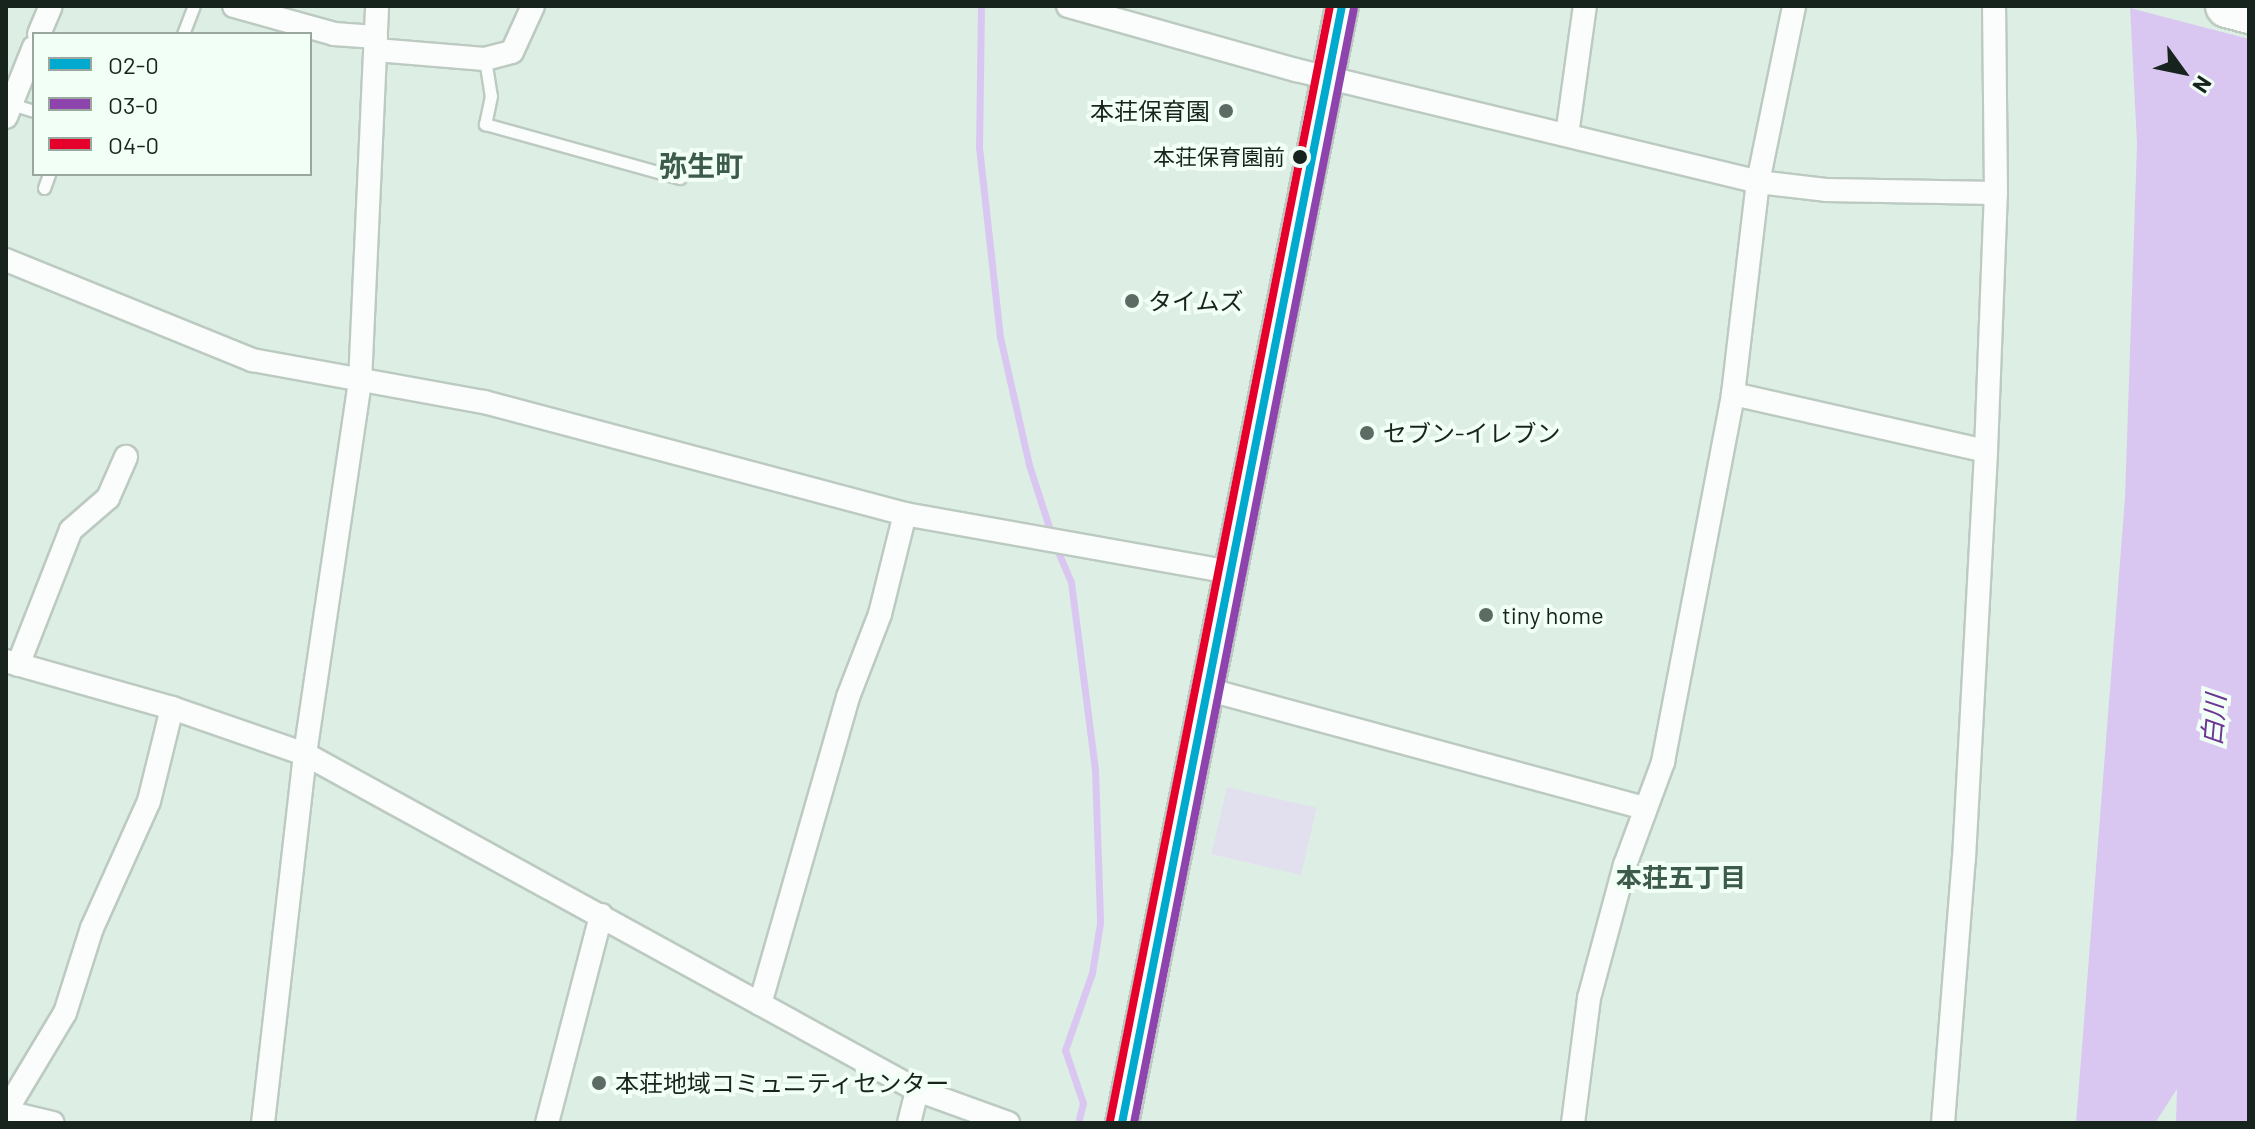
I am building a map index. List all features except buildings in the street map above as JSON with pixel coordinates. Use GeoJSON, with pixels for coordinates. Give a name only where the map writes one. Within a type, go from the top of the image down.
{"type":"FeatureCollection","features":[{"type":"Feature","properties":{"kind":"highway"},"geometry":{"type":"LineString","coordinates":[[2227,6],[2249,12]]}},
{"type":"Feature","properties":{"kind":"street"},"geometry":{"type":"LineString","coordinates":[[40,32],[51,6]]}},
{"type":"Feature","properties":{"kind":"street"},"geometry":{"type":"LineString","coordinates":[[234,6],[376,44],[485,59],[512,52],[533,6]]}},
{"type":"Feature","properties":{"kind":"street"},"geometry":{"type":"LineString","coordinates":[[263,1123],[305,754],[360,383],[377,6]]}},
{"type":"Feature","properties":{"kind":"street"},"geometry":{"type":"LineString","coordinates":[[1068,6],[1326,77],[1758,182],[1826,190],[1996,193]]}},
{"type":"Feature","properties":{"kind":"street"},"geometry":{"type":"LineString","coordinates":[[1122,1123],[1342,6]]}},
{"type":"Feature","properties":{"kind":"street"},"geometry":{"type":"LineString","coordinates":[[1567,135],[1585,6]]}},
{"type":"Feature","properties":{"kind":"street"},"geometry":{"type":"LineString","coordinates":[[1573,1123],[1589,998],[1644,808],[1663,762],[1733,394],[1758,182],[1794,6]]}},
{"type":"Feature","properties":{"kind":"street"},"geometry":{"type":"LineString","coordinates":[[1943,1123],[1964,859],[1986,451],[1996,193],[1994,6]]}},
{"type":"Feature","properties":{"kind":"street"},"geometry":{"type":"LineString","coordinates":[[8,111],[32,52]]}},
{"type":"Feature","properties":{"kind":"street"},"geometry":{"type":"LineString","coordinates":[[6,260],[252,360],[360,383],[484,402],[905,514],[1230,572]]}},
{"type":"Feature","properties":{"kind":"street"},"geometry":{"type":"LineString","coordinates":[[1733,394],[1986,451]]}},
{"type":"Feature","properties":{"kind":"street"},"geometry":{"type":"LineString","coordinates":[[126,457],[108,498],[71,530],[12,663],[172,708],[305,754],[917,1090],[1008,1123]]}},
{"type":"Feature","properties":{"kind":"street"},"geometry":{"type":"LineString","coordinates":[[760,1004],[848,697],[880,614],[905,514]]}},
{"type":"Feature","properties":{"kind":"street"},"geometry":{"type":"LineString","coordinates":[[1206,689],[1644,808]]}},
{"type":"Feature","properties":{"kind":"street"},"geometry":{"type":"LineString","coordinates":[[53,1123],[6,1112],[65,1013],[92,928],[149,801],[172,708]]}},
{"type":"Feature","properties":{"kind":"street"},"geometry":{"type":"LineString","coordinates":[[547,1123],[601,915]]}},
{"type":"Feature","properties":{"kind":"street"},"geometry":{"type":"LineString","coordinates":[[909,1123],[917,1090]]}},
{"type":"Feature","properties":{"kind":"lane"},"geometry":{"type":"LineString","coordinates":[[184,32],[194,6]]}},
{"type":"Feature","properties":{"kind":"lane"},"geometry":{"type":"LineString","coordinates":[[485,59],[491,96],[485,124],[680,178]]}},
{"type":"Feature","properties":{"kind":"lane"},"geometry":{"type":"LineString","coordinates":[[8,111],[32,111]]}},
{"type":"Feature","properties":{"kind":"lane"},"geometry":{"type":"LineString","coordinates":[[44,188],[48,176]]}},
{"type":"Feature","properties":{"kind":"shaded area"},"geometry":{"type":"Polygon","coordinates":[[[1227,787],[1317,808],[1301,875],[1211,854],[1227,787]]]}},
{"type":"Feature","properties":{"kind":"water","name":"白川"},"geometry":{"type":"Polygon","coordinates":[[[2130,6],[2249,6],[2249,1123],[2176,1123],[2177,1089],[2155,1123],[2076,1123],[2125,498],[2137,144],[2130,6]]]}},
{"type":"Feature","properties":{"kind":"pier"},"geometry":{"type":"Polygon","coordinates":[[[2249,6],[2249,39],[2126,7],[2249,6]]]}},
{"type":"Feature","properties":{"kind":"waterway"},"geometry":{"type":"LineString","coordinates":[[981,6],[979,147],[1000,337],[1029,465],[1052,536]]}},
{"type":"Feature","properties":{"kind":"waterway"},"geometry":{"type":"LineString","coordinates":[[1056,547],[1071,582],[1095,769],[1100,923],[1092,973],[1065,1050],[1083,1103],[1078,1123]]}},
{"type":"Feature","properties":{"kind":"transit line","name":"O4-0"},"geometry":{"type":"LineString","coordinates":[[1110,1121],[1330,6]]}},
{"type":"Feature","properties":{"kind":"transit line","name":"O2-0"},"geometry":{"type":"LineString","coordinates":[[1122,1123],[1342,6]]}},
{"type":"Feature","properties":{"kind":"transit line","name":"O3-0"},"geometry":{"type":"LineString","coordinates":[[1134,1123],[1354,8]]}},
{"type":"Feature","properties":{"kind":"place","name":"本荘保育園"},"geometry":{"type":"Point","coordinates":[1226,111]}},
{"type":"Feature","properties":{"kind":"place","name":"本荘保育園前"},"geometry":{"type":"Point","coordinates":[1300,157]}},
{"type":"Feature","properties":{"kind":"place","name":"タイムズ"},"geometry":{"type":"Point","coordinates":[1132,301]}},
{"type":"Feature","properties":{"kind":"place","name":"セブン-イレブン"},"geometry":{"type":"Point","coordinates":[1367,433]}},
{"type":"Feature","properties":{"kind":"place","name":"tiny home"},"geometry":{"type":"Point","coordinates":[1486,615]}},
{"type":"Feature","properties":{"kind":"place","name":"本荘地域コミュニティセンター"},"geometry":{"type":"Point","coordinates":[599,1083]}},
{"type":"Feature","properties":{"kind":"district","name":"弥生町"},"geometry":{"type":"Point","coordinates":[701,165]}},
{"type":"Feature","properties":{"kind":"district","name":"本荘五丁目"},"geometry":{"type":"Point","coordinates":[1681,877]}}]}
